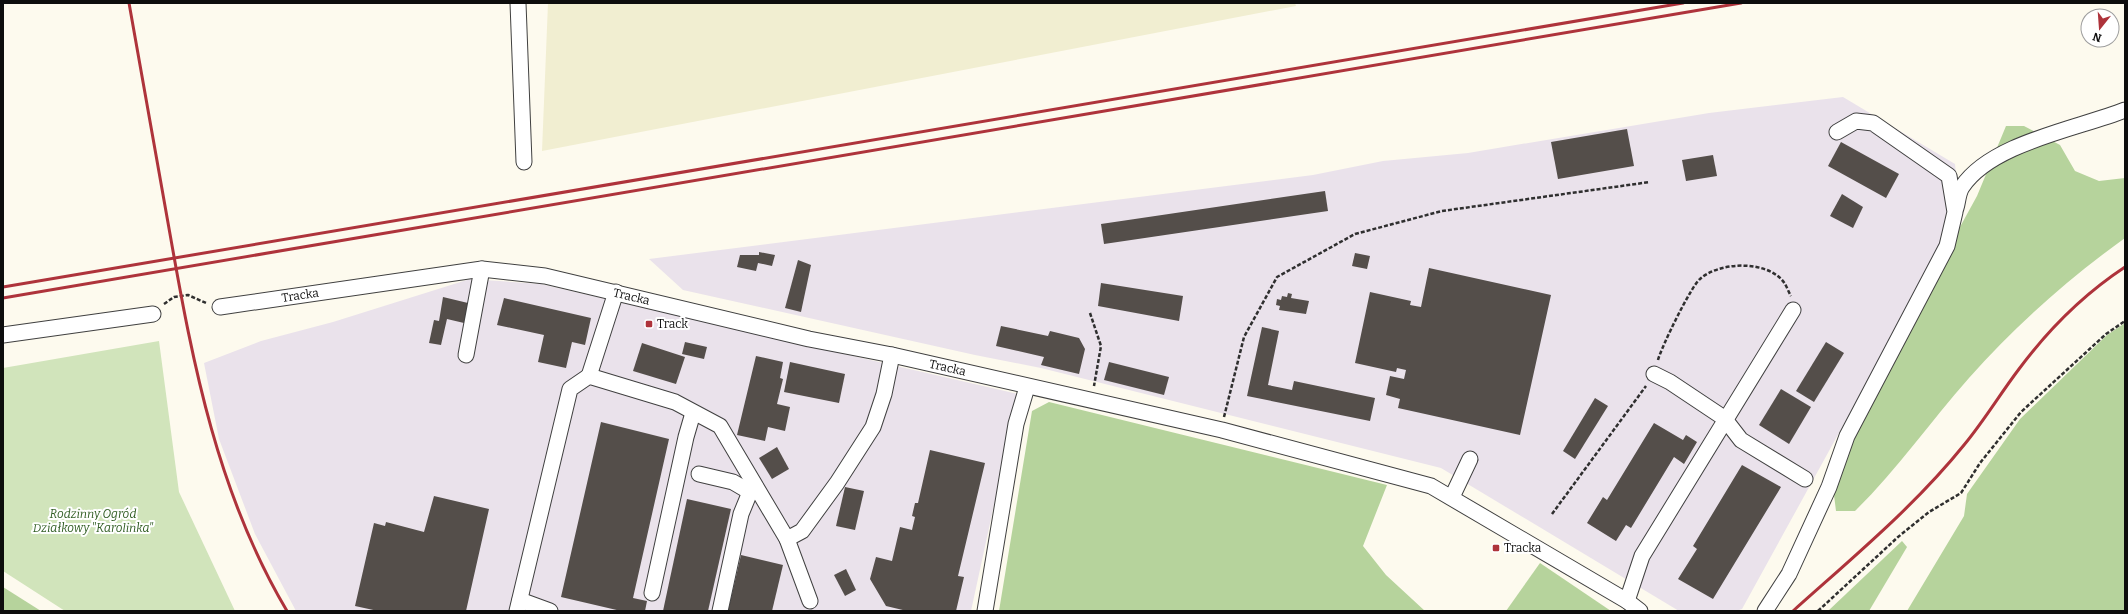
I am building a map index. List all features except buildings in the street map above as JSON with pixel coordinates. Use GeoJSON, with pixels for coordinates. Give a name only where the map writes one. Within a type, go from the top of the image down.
{"type":"FeatureCollection","features":[{"type":"Feature","properties":{"kind":"street"},"geometry":{"type":"LineString","coordinates":[[518,3],[524,162]]}},
{"type":"Feature","properties":{"kind":"street"},"geometry":{"type":"LineString","coordinates":[[1765,611],[1789,574],[1829,487],[1847,436],[1946,246],[1961,189],[1975,171],[2021,144],[2125,110]]}},
{"type":"Feature","properties":{"kind":"street"},"geometry":{"type":"LineString","coordinates":[[1837,132],[1856,121],[1873,123],[1949,176],[1955,212]]}},
{"type":"Feature","properties":{"kind":"street"},"geometry":{"type":"LineString","coordinates":[[466,355],[482,270]]}},
{"type":"Feature","properties":{"kind":"street","name":"Tracka"},"geometry":{"type":"LineString","coordinates":[[220,306],[482,270],[545,276],[809,339],[892,355],[1027,387],[1092,400],[1222,430],[1431,486],[1627,601],[1640,611]]}},
{"type":"Feature","properties":{"kind":"street"},"geometry":{"type":"LineString","coordinates":[[550,611],[518,605],[570,389],[589,376],[616,292]]}},
{"type":"Feature","properties":{"kind":"street"},"geometry":{"type":"LineString","coordinates":[[1627,601],[1642,556],[1724,418],[1793,310]]}},
{"type":"Feature","properties":{"kind":"street"},"geometry":{"type":"LineString","coordinates":[[3,335],[153,314]]}},
{"type":"Feature","properties":{"kind":"street"},"geometry":{"type":"LineString","coordinates":[[787,539],[802,530],[837,483],[873,427],[884,394],[892,355]]}},
{"type":"Feature","properties":{"kind":"street"},"geometry":{"type":"LineString","coordinates":[[1654,374],[1670,382],[1724,418],[1741,440],[1805,479]]}},
{"type":"Feature","properties":{"kind":"street"},"geometry":{"type":"LineString","coordinates":[[589,376],[675,402],[693,413],[720,426],[753,490],[787,539],[810,602]]}},
{"type":"Feature","properties":{"kind":"street"},"geometry":{"type":"LineString","coordinates":[[984,611],[1016,424],[1027,387]]}},
{"type":"Feature","properties":{"kind":"street"},"geometry":{"type":"LineString","coordinates":[[652,593],[686,437],[693,413]]}},
{"type":"Feature","properties":{"kind":"street"},"geometry":{"type":"LineString","coordinates":[[1452,497],[1470,459]]}},
{"type":"Feature","properties":{"kind":"street"},"geometry":{"type":"LineString","coordinates":[[699,474],[733,482],[753,490]]}},
{"type":"Feature","properties":{"kind":"street"},"geometry":{"type":"LineString","coordinates":[[720,611],[741,514],[753,490]]}},
{"type":"Feature","properties":{"kind":"path"},"geometry":{"type":"LineString","coordinates":[[1222,430],[1229,392],[1244,337],[1277,277],[1355,234],[1442,211],[1650,182]]}},
{"type":"Feature","properties":{"kind":"path"},"geometry":{"type":"LineString","coordinates":[[1552,514],[1654,374],[1659,353],[1699,279],[1725,266],[1748,266],[1769,270],[1782,280],[1791,296],[1793,310]]}},
{"type":"Feature","properties":{"kind":"path"},"geometry":{"type":"LineString","coordinates":[[153,314],[167,301],[174,297],[188,295],[203,302],[220,306]]}},
{"type":"Feature","properties":{"kind":"path"},"geometry":{"type":"LineString","coordinates":[[1090,313],[1101,346],[1092,400]]}},
{"type":"Feature","properties":{"kind":"path"},"geometry":{"type":"LineString","coordinates":[[1818,611],[1898,536],[1929,512],[1961,493],[1980,463],[2021,412],[2106,334],[2125,321]]}},
{"type":"Feature","properties":{"kind":"shaded area"},"geometry":{"type":"Polygon","coordinates":[[[548,3],[1295,3],[1296,6],[542,151],[548,3]]]}},
{"type":"Feature","properties":{"kind":"shaded area"},"geometry":{"type":"Polygon","coordinates":[[[1843,97],[1955,164],[1960,213],[1742,609],[1736,611],[1679,611],[1441,468],[1041,368],[975,355],[683,290],[649,259],[1313,175],[1383,161],[1468,153],[1709,113],[1843,97]]]}},
{"type":"Feature","properties":{"kind":"shaded area"},"geometry":{"type":"Polygon","coordinates":[[[470,279],[541,284],[1018,394],[971,611],[296,611],[255,534],[219,439],[204,363],[261,341],[333,322],[470,279]]]}},
{"type":"Feature","properties":{"kind":"green space"},"geometry":{"type":"Polygon","coordinates":[[[2006,126],[2024,126],[2060,145],[2075,171],[2099,181],[2125,178],[2125,238],[2063,286],[2024,321],[1987,358],[1899,463],[1855,511],[1836,511],[1833,487],[1852,435],[1938,267],[1977,196],[2006,126]]]}},
{"type":"Feature","properties":{"kind":"green space"},"geometry":{"type":"Polygon","coordinates":[[[2125,323],[2125,611],[1907,611],[1964,516],[1967,494],[2020,419],[2107,335],[2125,323]]]}},
{"type":"Feature","properties":{"kind":"green space","name":"Rodzinny Ogród Działkowy \"Karolinka\""},"geometry":{"type":"Polygon","coordinates":[[[159,341],[179,492],[235,611],[65,611],[3,571],[3,368],[159,341]]]}},
{"type":"Feature","properties":{"kind":"green space"},"geometry":{"type":"Polygon","coordinates":[[[1049,402],[1387,485],[1363,546],[1386,575],[1425,611],[999,611],[1032,411],[1049,402]]]}},
{"type":"Feature","properties":{"kind":"green space"},"geometry":{"type":"Polygon","coordinates":[[[1902,541],[1907,547],[1869,611],[1828,611],[1902,541]]]}},
{"type":"Feature","properties":{"kind":"green space"},"geometry":{"type":"Polygon","coordinates":[[[1540,563],[1611,611],[1506,611],[1540,563]]]}},
{"type":"Feature","properties":{"kind":"green space"},"geometry":{"type":"Polygon","coordinates":[[[3,587],[41,611],[3,611],[3,587]]]}},
{"type":"Feature","properties":{"kind":"railway"},"geometry":{"type":"LineString","coordinates":[[129,3],[188,332],[211,428],[243,522],[263,567],[287,611]]}},
{"type":"Feature","properties":{"kind":"railway"},"geometry":{"type":"LineString","coordinates":[[3,287],[1683,3]]}},
{"type":"Feature","properties":{"kind":"railway"},"geometry":{"type":"LineString","coordinates":[[3,298],[1741,3]]}},
{"type":"Feature","properties":{"kind":"railway"},"geometry":{"type":"LineString","coordinates":[[1793,611],[1860,552],[1924,490],[1945,468],[1971,436],[2019,369],[2042,340],[2081,301],[2125,267]]}},
{"type":"Feature","properties":{"kind":"place","name":"Track"},"geometry":{"type":"Point","coordinates":[649,324]}},
{"type":"Feature","properties":{"kind":"place","name":"Tracka"},"geometry":{"type":"Point","coordinates":[1496,548]}}]}
